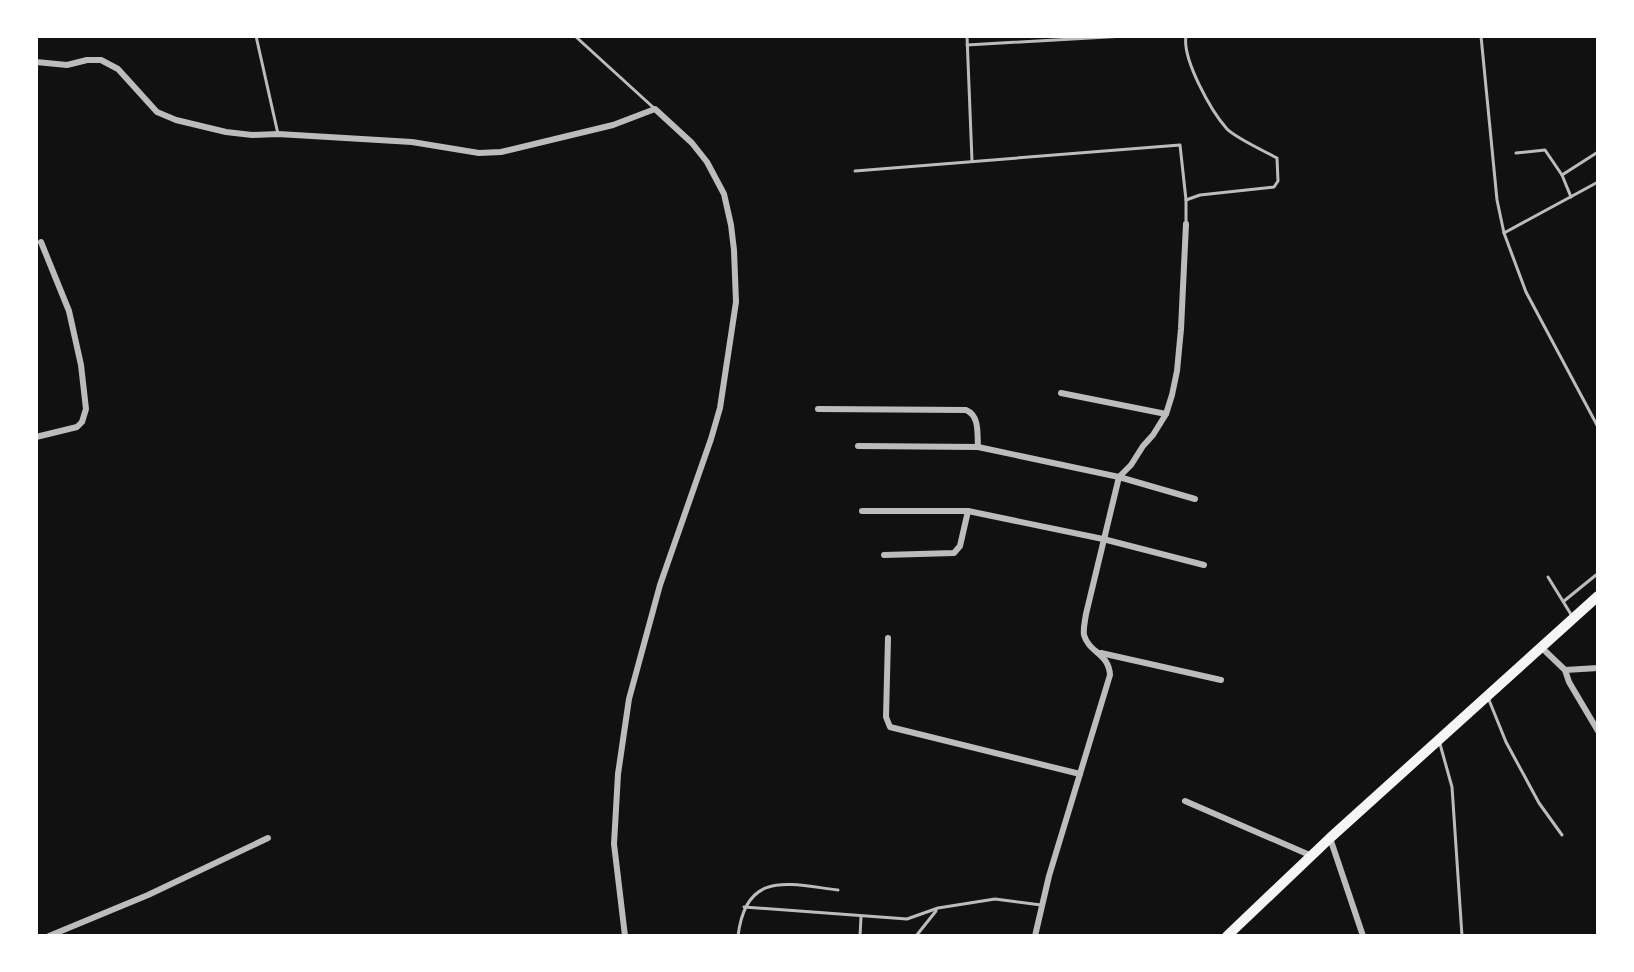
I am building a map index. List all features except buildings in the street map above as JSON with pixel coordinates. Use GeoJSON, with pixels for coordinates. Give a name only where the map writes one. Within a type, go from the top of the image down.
{"type":"FeatureCollection","features":[{"type":"Feature","properties":{"kind":"highway"},"geometry":{"type":"LineString","coordinates":[[1227,936],[1330,838],[1598,596]]}},
{"type":"Feature","properties":{"kind":"street"},"geometry":{"type":"LineString","coordinates":[[36,62],[67,65],[101,60],[118,69],[157,112],[176,120],[252,135],[412,142],[491,153],[613,125],[655,109],[692,143],[707,162],[724,194],[731,225],[736,302],[720,408],[660,585],[629,699],[618,774],[614,844],[625,936]]}},
{"type":"Feature","properties":{"kind":"street"},"geometry":{"type":"LineString","coordinates":[[1035,936],[1110,675],[1107,661],[1091,646],[1084,634],[1103,539],[1119,477],[1131,465],[1166,414],[1177,371],[1186,224]]}},
{"type":"Feature","properties":{"kind":"street"},"geometry":{"type":"LineString","coordinates":[[36,437],[77,427],[86,409],[81,365],[69,311],[41,242]]}},
{"type":"Feature","properties":{"kind":"street"},"geometry":{"type":"LineString","coordinates":[[1061,393],[1166,414]]}},
{"type":"Feature","properties":{"kind":"street"},"geometry":{"type":"LineString","coordinates":[[818,409],[966,410],[972,413],[976,422],[978,447]]}},
{"type":"Feature","properties":{"kind":"street"},"geometry":{"type":"LineString","coordinates":[[858,446],[978,447],[1119,477],[1195,499]]}},
{"type":"Feature","properties":{"kind":"street"},"geometry":{"type":"LineString","coordinates":[[862,511],[968,511],[1103,539],[1204,565]]}},
{"type":"Feature","properties":{"kind":"street"},"geometry":{"type":"LineString","coordinates":[[884,555],[954,553],[960,546],[968,511]]}},
{"type":"Feature","properties":{"kind":"street"},"geometry":{"type":"LineString","coordinates":[[888,638],[886,717],[890,727],[1080,774]]}},
{"type":"Feature","properties":{"kind":"street"},"geometry":{"type":"LineString","coordinates":[[1542,648],[1565,670],[1598,731]]}},
{"type":"Feature","properties":{"kind":"street"},"geometry":{"type":"LineString","coordinates":[[1097,652],[1221,680]]}},
{"type":"Feature","properties":{"kind":"street"},"geometry":{"type":"LineString","coordinates":[[1565,670],[1598,668]]}},
{"type":"Feature","properties":{"kind":"street"},"geometry":{"type":"LineString","coordinates":[[1185,801],[1312,856]]}},
{"type":"Feature","properties":{"kind":"street"},"geometry":{"type":"LineString","coordinates":[[49,936],[148,895],[268,838]]}},
{"type":"Feature","properties":{"kind":"street"},"geometry":{"type":"LineString","coordinates":[[1330,838],[1363,936]]}},
{"type":"Feature","properties":{"kind":"lane"},"geometry":{"type":"LineString","coordinates":[[256,36],[278,134]]}},
{"type":"Feature","properties":{"kind":"lane"},"geometry":{"type":"LineString","coordinates":[[575,36],[655,109]]}},
{"type":"Feature","properties":{"kind":"lane"},"geometry":{"type":"LineString","coordinates":[[967,36],[972,161]]}},
{"type":"Feature","properties":{"kind":"lane"},"geometry":{"type":"LineString","coordinates":[[967,45],[1125,36]]}},
{"type":"Feature","properties":{"kind":"lane"},"geometry":{"type":"LineString","coordinates":[[1186,36],[1184,46],[1200,87],[1228,130],[1277,158],[1278,181],[1274,187],[1200,195],[1186,200]]}},
{"type":"Feature","properties":{"kind":"lane"},"geometry":{"type":"LineString","coordinates":[[1481,36],[1497,200],[1504,233],[1526,292],[1598,427]]}},
{"type":"Feature","properties":{"kind":"lane"},"geometry":{"type":"LineString","coordinates":[[855,171],[1180,145],[1186,224]]}},
{"type":"Feature","properties":{"kind":"lane"},"geometry":{"type":"LineString","coordinates":[[1516,153],[1545,150],[1562,175],[1571,197]]}},
{"type":"Feature","properties":{"kind":"lane"},"geometry":{"type":"LineString","coordinates":[[1562,175],[1598,152]]}},
{"type":"Feature","properties":{"kind":"lane"},"geometry":{"type":"LineString","coordinates":[[1504,233],[1598,182]]}},
{"type":"Feature","properties":{"kind":"lane"},"geometry":{"type":"LineString","coordinates":[[1564,601],[1596,575]]}},
{"type":"Feature","properties":{"kind":"lane"},"geometry":{"type":"LineString","coordinates":[[1548,577],[1574,619]]}},
{"type":"Feature","properties":{"kind":"lane"},"geometry":{"type":"LineString","coordinates":[[1488,697],[1506,742],[1539,803],[1562,835]]}},
{"type":"Feature","properties":{"kind":"lane"},"geometry":{"type":"LineString","coordinates":[[1439,741],[1452,787],[1462,936]]}},
{"type":"Feature","properties":{"kind":"lane"},"geometry":{"type":"LineString","coordinates":[[738,936],[744,907],[754,894],[769,886],[790,884],[838,890]]}},
{"type":"Feature","properties":{"kind":"lane"},"geometry":{"type":"LineString","coordinates":[[744,907],[907,919],[938,908],[995,899],[1042,905]]}},
{"type":"Feature","properties":{"kind":"lane"},"geometry":{"type":"LineString","coordinates":[[916,936],[938,908]]}},
{"type":"Feature","properties":{"kind":"lane"},"geometry":{"type":"LineString","coordinates":[[860,936],[861,917]]}}]}
